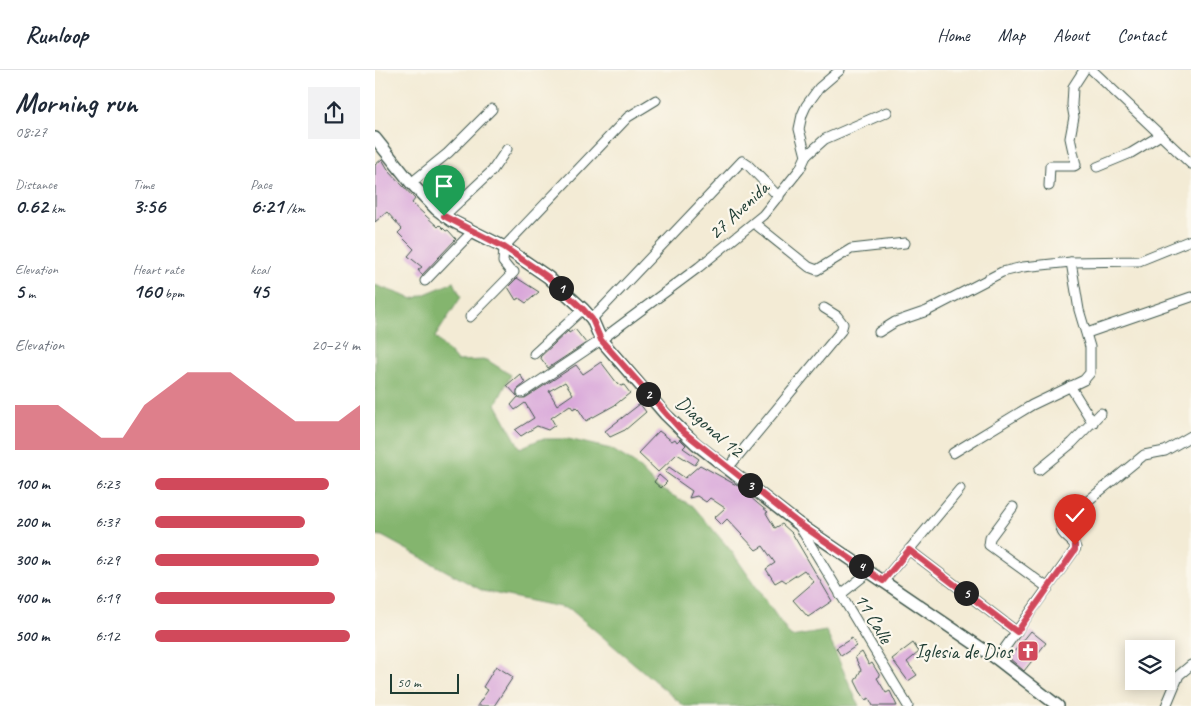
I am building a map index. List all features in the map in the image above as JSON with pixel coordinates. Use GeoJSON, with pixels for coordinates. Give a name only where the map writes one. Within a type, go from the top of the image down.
{"type":"FeatureCollection","features":[{"type":"Feature","properties":{"kind":"main road","name":"Diagonal 12"},"geometry":{"type":"LineString","coordinates":[[375,138],[411,183],[444,216],[504,247],[523,262],[548,277],[583,309],[592,319],[601,340],[680,429],[797,522],[997,659],[1058,706]]}},
{"type":"Feature","properties":{"kind":"street"},"geometry":{"type":"LineString","coordinates":[[806,156],[799,129],[802,115],[819,88],[840,70]]}},
{"type":"Feature","properties":{"kind":"street"},"geometry":{"type":"LineString","coordinates":[[1049,186],[1050,166],[1074,166],[1076,164],[1070,138],[1074,117],[1072,105],[1073,87],[1084,70]]}},
{"type":"Feature","properties":{"kind":"street"},"geometry":{"type":"LineString","coordinates":[[1092,70],[1159,136],[1191,164]]}},
{"type":"Feature","properties":{"kind":"street"},"geometry":{"type":"LineString","coordinates":[[514,272],[511,272],[503,262],[504,247],[621,123],[656,100]]}},
{"type":"Feature","properties":{"kind":"street"},"geometry":{"type":"LineString","coordinates":[[411,183],[448,153],[492,109]]}},
{"type":"Feature","properties":{"kind":"street","name":"27 Avenida"},"geometry":{"type":"LineString","coordinates":[[522,393],[601,340],[754,224],[801,169],[806,156],[825,139],[887,112]]}},
{"type":"Feature","properties":{"kind":"street"},"geometry":{"type":"LineString","coordinates":[[1097,167],[1131,154],[1159,136]]}},
{"type":"Feature","properties":{"kind":"street"},"geometry":{"type":"LineString","coordinates":[[444,216],[492,171],[507,148]]}},
{"type":"Feature","properties":{"kind":"street"},"geometry":{"type":"LineString","coordinates":[[592,319],[742,161],[779,197]]}},
{"type":"Feature","properties":{"kind":"street"},"geometry":{"type":"LineString","coordinates":[[754,224],[809,267],[817,270],[854,248],[905,243]]}},
{"type":"Feature","properties":{"kind":"street"},"geometry":{"type":"LineString","coordinates":[[425,281],[472,232]]}},
{"type":"Feature","properties":{"kind":"street"},"geometry":{"type":"LineString","coordinates":[[879,332],[895,322],[927,311],[1002,272],[1023,267],[1071,262],[1139,261],[1191,240]]}},
{"type":"Feature","properties":{"kind":"street"},"geometry":{"type":"LineString","coordinates":[[470,317],[523,262]]}},
{"type":"Feature","properties":{"kind":"street"},"geometry":{"type":"LineString","coordinates":[[953,453],[1010,417],[1084,380],[1089,373],[1091,359],[1087,333],[1079,310],[1071,262]]}},
{"type":"Feature","properties":{"kind":"street"},"geometry":{"type":"LineString","coordinates":[[1087,333],[1191,297]]}},
{"type":"Feature","properties":{"kind":"street"},"geometry":{"type":"LineString","coordinates":[[728,468],[841,331],[843,324],[837,316],[824,308]]}},
{"type":"Feature","properties":{"kind":"street"},"geometry":{"type":"LineString","coordinates":[[534,354],[583,309]]}},
{"type":"Feature","properties":{"kind":"street"},"geometry":{"type":"LineString","coordinates":[[1070,386],[1093,423]]}},
{"type":"Feature","properties":{"kind":"street"},"geometry":{"type":"LineString","coordinates":[[1039,470],[1093,423],[1101,412]]}},
{"type":"Feature","properties":{"kind":"street"},"geometry":{"type":"LineString","coordinates":[[997,659],[1076,548],[1063,534],[1061,527],[1063,522],[1144,455],[1165,450],[1191,436]]}},
{"type":"Feature","properties":{"kind":"street"},"geometry":{"type":"LineString","coordinates":[[883,581],[960,489]]}},
{"type":"Feature","properties":{"kind":"street"},"geometry":{"type":"LineString","coordinates":[[1013,507],[990,538],[989,545],[1048,588]]}},
{"type":"Feature","properties":{"kind":"street","name":"11 Calle"},"geometry":{"type":"LineString","coordinates":[[797,522],[908,706]]}},
{"type":"Feature","properties":{"kind":"street"},"geometry":{"type":"LineString","coordinates":[[909,550],[1017,632]]}},
{"type":"Feature","properties":{"kind":"street"},"geometry":{"type":"LineString","coordinates":[[840,595],[869,572]]}},
{"type":"Feature","properties":{"kind":"street"},"geometry":{"type":"LineString","coordinates":[[1165,706],[1179,674],[1191,665]]}},
{"type":"Feature","properties":{"kind":"green space"},"geometry":{"type":"Polygon","coordinates":[[[454,282],[461,297],[435,337],[457,361],[487,360],[511,375],[496,404],[520,448],[541,439],[568,439],[611,449],[634,463],[658,488],[693,506],[732,552],[791,637],[826,631],[859,706],[684,706],[570,609],[483,591],[382,536],[375,535],[375,285],[413,299],[454,282]]]}},
{"type":"Feature","properties":{"kind":"building"},"geometry":{"type":"Polygon","coordinates":[[[382,159],[389,171],[415,199],[412,203],[438,227],[440,225],[446,231],[448,230],[456,239],[422,275],[418,270],[422,267],[408,256],[414,249],[398,233],[402,229],[387,212],[375,222],[375,165],[382,159]]]}},
{"type":"Feature","properties":{"kind":"building"},"geometry":{"type":"Polygon","coordinates":[[[517,278],[539,292],[526,303],[519,298],[516,300],[508,287],[517,278]]]}},
{"type":"Feature","properties":{"kind":"building"},"geometry":{"type":"Polygon","coordinates":[[[575,329],[586,343],[548,368],[540,357],[568,331],[569,333],[575,329]]]}},
{"type":"Feature","properties":{"kind":"building"},"geometry":{"type":"Polygon","coordinates":[[[601,362],[617,383],[621,386],[624,385],[630,393],[615,405],[586,421],[576,407],[573,409],[570,405],[551,418],[555,425],[548,430],[537,426],[521,436],[515,430],[534,418],[525,403],[515,410],[511,405],[518,397],[525,398],[576,365],[583,374],[601,362]],[[565,382],[549,391],[557,405],[573,394],[565,382]]]}},
{"type":"Feature","properties":{"kind":"building"},"geometry":{"type":"Polygon","coordinates":[[[520,374],[525,383],[517,390],[517,396],[507,385],[520,374]]]}},
{"type":"Feature","properties":{"kind":"building"},"geometry":{"type":"Polygon","coordinates":[[[640,404],[646,412],[625,430],[610,437],[605,431],[640,404]]]}},
{"type":"Feature","properties":{"kind":"building"},"geometry":{"type":"Polygon","coordinates":[[[659,431],[672,441],[675,439],[677,442],[680,439],[686,445],[683,448],[699,459],[695,465],[677,454],[658,472],[638,453],[659,431]]]}},
{"type":"Feature","properties":{"kind":"building"},"geometry":{"type":"Polygon","coordinates":[[[700,465],[738,486],[768,512],[766,513],[775,528],[782,524],[792,533],[832,601],[808,617],[793,600],[814,582],[804,570],[786,582],[782,579],[775,583],[766,569],[775,563],[763,546],[756,550],[727,519],[721,525],[714,518],[725,508],[710,498],[706,502],[697,496],[689,498],[692,491],[665,472],[669,467],[685,478],[700,465]]]}},
{"type":"Feature","properties":{"kind":"building"},"geometry":{"type":"Polygon","coordinates":[[[659,475],[667,482],[661,488],[654,482],[659,475]]]}},
{"type":"Feature","properties":{"kind":"building","name":"Iglesia de Dios"},"geometry":{"type":"Polygon","coordinates":[[[1031,631],[1046,643],[1024,671],[1009,658],[1031,631]]]}},
{"type":"Feature","properties":{"kind":"building"},"geometry":{"type":"Polygon","coordinates":[[[852,638],[856,646],[841,656],[836,648],[852,638]]]}},
{"type":"Feature","properties":{"kind":"building"},"geometry":{"type":"Polygon","coordinates":[[[913,643],[919,652],[907,662],[917,675],[908,681],[892,659],[913,643]]]}},
{"type":"Feature","properties":{"kind":"building"},"geometry":{"type":"Polygon","coordinates":[[[862,652],[869,665],[872,663],[880,676],[877,678],[886,693],[890,691],[897,706],[873,706],[869,698],[866,700],[860,691],[855,681],[861,670],[855,657],[862,652]]]}},
{"type":"Feature","properties":{"kind":"building"},"geometry":{"type":"Polygon","coordinates":[[[496,666],[513,677],[494,706],[477,706],[488,690],[483,687],[496,666]]]}},
{"type":"Feature","properties":{"kind":"place","name":"Iglesia de Dios"},"geometry":{"type":"Point","coordinates":[1028,651]}},
{"type":"Feature","properties":{"kind":"route"},"geometry":{"type":"LineString","coordinates":[[444,216],[504,247],[523,262],[548,277],[592,319],[601,340],[665,414],[696,444],[797,522],[883,581],[909,550],[1017,632],[1075,550],[1075,545]]}}]}
